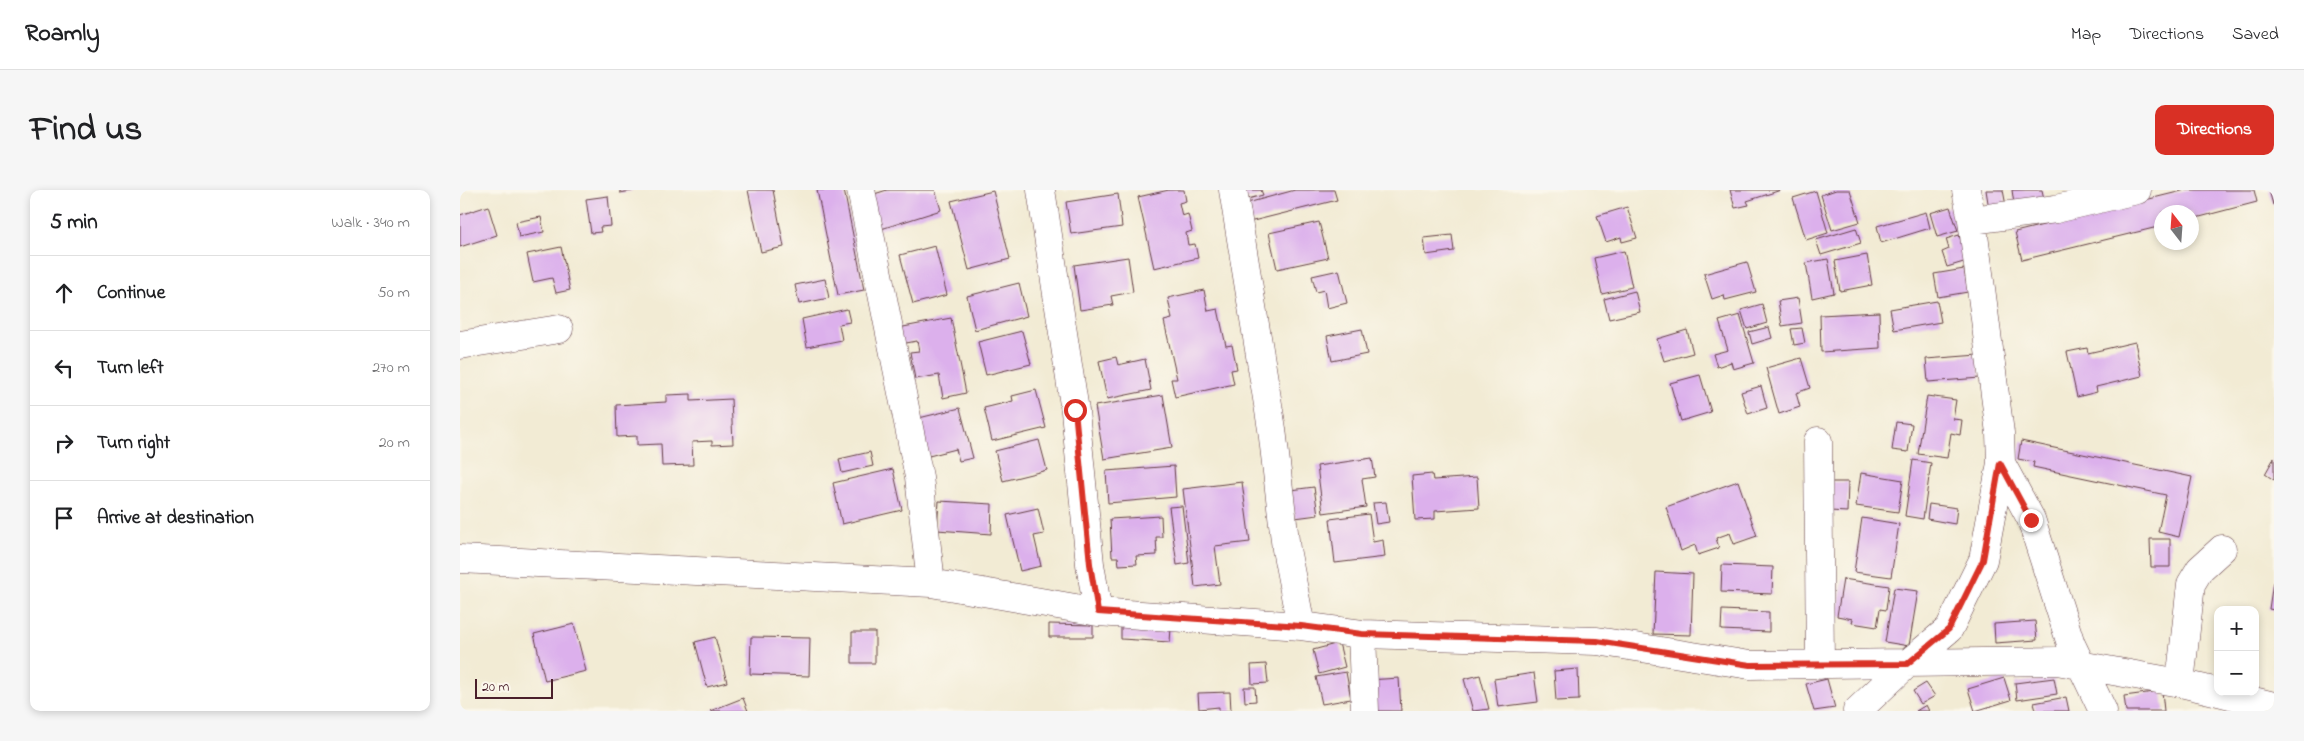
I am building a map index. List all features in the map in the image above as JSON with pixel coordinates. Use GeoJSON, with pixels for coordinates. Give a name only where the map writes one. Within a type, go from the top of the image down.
{"type":"FeatureCollection","features":[{"type":"Feature","properties":{"kind":"street"},"geometry":{"type":"LineString","coordinates":[[861,190],[919,477],[931,583]]}},
{"type":"Feature","properties":{"kind":"street"},"geometry":{"type":"LineString","coordinates":[[1041,190],[1075,410],[1090,564],[1098,612]]}},
{"type":"Feature","properties":{"kind":"street"},"geometry":{"type":"LineString","coordinates":[[1233,190],[1272,429],[1286,549],[1301,626]]}},
{"type":"Feature","properties":{"kind":"street"},"geometry":{"type":"LineString","coordinates":[[1857,711],[1907,664],[1949,629],[1983,560],[2000,463],[2000,433],[1972,220],[1966,190]]}},
{"type":"Feature","properties":{"kind":"street"},"geometry":{"type":"LineString","coordinates":[[1972,220],[2056,209],[2136,190]]}},
{"type":"Feature","properties":{"kind":"street"},"geometry":{"type":"LineString","coordinates":[[460,345],[559,329]]}},
{"type":"Feature","properties":{"kind":"street"},"geometry":{"type":"LineString","coordinates":[[1818,441],[1820,665]]}},
{"type":"Feature","properties":{"kind":"street"},"geometry":{"type":"LineString","coordinates":[[2000,463],[2031,520],[2072,644],[2103,711]]}},
{"type":"Feature","properties":{"kind":"street"},"geometry":{"type":"LineString","coordinates":[[2180,683],[2191,584],[2200,570],[2222,549]]}},
{"type":"Feature","properties":{"kind":"street"},"geometry":{"type":"LineString","coordinates":[[460,559],[931,583],[1098,612],[1301,626],[1362,634],[1597,641],[1750,665],[2057,661],[2082,667],[2180,683],[2214,691]]}},
{"type":"Feature","properties":{"kind":"street"},"geometry":{"type":"LineString","coordinates":[[1362,634],[1365,711]]}},
{"type":"Feature","properties":{"kind":"street"},"geometry":{"type":"LineString","coordinates":[[2234,696],[2274,706]]}},
{"type":"Feature","properties":{"kind":"building"},"geometry":{"type":"Polygon","coordinates":[[[620,190],[632,190],[632,191],[620,193],[620,190]]]}},
{"type":"Feature","properties":{"kind":"building"},"geometry":{"type":"Polygon","coordinates":[[[748,190],[773,190],[784,247],[761,252],[748,190]]]}},
{"type":"Feature","properties":{"kind":"building"},"geometry":{"type":"Polygon","coordinates":[[[817,190],[844,190],[864,290],[838,295],[817,190]]]}},
{"type":"Feature","properties":{"kind":"building"},"geometry":{"type":"Polygon","coordinates":[[[887,190],[935,190],[941,210],[878,230],[868,196],[887,190]]]}},
{"type":"Feature","properties":{"kind":"building"},"geometry":{"type":"Polygon","coordinates":[[[1169,190],[1184,190],[1186,201],[1179,203],[1182,216],[1188,214],[1192,231],[1186,233],[1188,245],[1195,244],[1198,258],[1154,268],[1138,197],[1169,190]]]}},
{"type":"Feature","properties":{"kind":"building"},"geometry":{"type":"Polygon","coordinates":[[[1241,190],[1261,190],[1263,195],[1244,200],[1241,190]]]}},
{"type":"Feature","properties":{"kind":"building"},"geometry":{"type":"Polygon","coordinates":[[[1295,190],[1334,190],[1337,200],[1245,223],[1240,205],[1295,190]]]}},
{"type":"Feature","properties":{"kind":"building"},"geometry":{"type":"Polygon","coordinates":[[[1730,190],[1781,190],[1747,201],[1749,205],[1735,208],[1730,190]]]}},
{"type":"Feature","properties":{"kind":"building"},"geometry":{"type":"Polygon","coordinates":[[[1836,190],[1850,190],[1860,222],[1832,230],[1821,195],[1836,190]]]}},
{"type":"Feature","properties":{"kind":"building"},"geometry":{"type":"Polygon","coordinates":[[[1986,190],[2003,190],[2006,206],[1989,209],[1986,190]]]}},
{"type":"Feature","properties":{"kind":"building"},"geometry":{"type":"Polygon","coordinates":[[[2012,190],[2042,190],[2044,199],[2014,204],[2012,190]]]}},
{"type":"Feature","properties":{"kind":"building"},"geometry":{"type":"Polygon","coordinates":[[[2186,190],[2254,190],[2257,202],[2199,217],[2199,205],[2154,205],[2154,228],[2022,260],[2015,232],[2186,190]]]}},
{"type":"Feature","properties":{"kind":"building"},"geometry":{"type":"Polygon","coordinates":[[[2269,190],[2274,190],[2274,205],[2273,205],[2269,190]]]}},
{"type":"Feature","properties":{"kind":"building"},"geometry":{"type":"Polygon","coordinates":[[[993,191],[1010,259],[969,270],[951,201],[993,191]]]}},
{"type":"Feature","properties":{"kind":"building"},"geometry":{"type":"Polygon","coordinates":[[[1816,191],[1828,233],[1806,240],[1793,198],[1816,191]]]}},
{"type":"Feature","properties":{"kind":"building"},"geometry":{"type":"Polygon","coordinates":[[[1118,194],[1122,227],[1071,234],[1066,202],[1118,194]]]}},
{"type":"Feature","properties":{"kind":"building"},"geometry":{"type":"Polygon","coordinates":[[[608,196],[611,226],[600,227],[601,232],[591,233],[586,199],[608,196]]]}},
{"type":"Feature","properties":{"kind":"building"},"geometry":{"type":"Polygon","coordinates":[[[488,206],[497,235],[460,247],[460,215],[488,206]]]}},
{"type":"Feature","properties":{"kind":"building"},"geometry":{"type":"Polygon","coordinates":[[[1627,207],[1637,238],[1622,242],[1621,237],[1606,242],[1597,216],[1627,207]]]}},
{"type":"Feature","properties":{"kind":"building"},"geometry":{"type":"Polygon","coordinates":[[[1950,207],[1958,231],[1937,237],[1930,213],[1950,207]]]}},
{"type":"Feature","properties":{"kind":"building"},"geometry":{"type":"Polygon","coordinates":[[[1926,212],[1930,228],[1881,243],[1877,226],[1926,212]]]}},
{"type":"Feature","properties":{"kind":"building"},"geometry":{"type":"Polygon","coordinates":[[[541,217],[544,232],[519,237],[516,222],[541,217]]]}},
{"type":"Feature","properties":{"kind":"building"},"geometry":{"type":"Polygon","coordinates":[[[1319,222],[1328,258],[1277,269],[1269,233],[1319,222]]]}},
{"type":"Feature","properties":{"kind":"building"},"geometry":{"type":"Polygon","coordinates":[[[1856,228],[1861,243],[1821,255],[1816,240],[1856,228]]]}},
{"type":"Feature","properties":{"kind":"building"},"geometry":{"type":"Polygon","coordinates":[[[1452,235],[1454,251],[1426,255],[1424,238],[1452,235]]]}},
{"type":"Feature","properties":{"kind":"building"},"geometry":{"type":"Polygon","coordinates":[[[1959,235],[1967,261],[1947,267],[1942,252],[1949,249],[1946,239],[1959,235]]]}},
{"type":"Feature","properties":{"kind":"building"},"geometry":{"type":"Polygon","coordinates":[[[935,246],[947,295],[913,304],[900,255],[935,246]]]}},
{"type":"Feature","properties":{"kind":"building"},"geometry":{"type":"Polygon","coordinates":[[[561,247],[570,290],[556,293],[552,278],[533,282],[527,254],[561,247]]]}},
{"type":"Feature","properties":{"kind":"building"},"geometry":{"type":"Polygon","coordinates":[[[1624,251],[1632,287],[1602,294],[1594,258],[1624,251]]]}},
{"type":"Feature","properties":{"kind":"building"},"geometry":{"type":"Polygon","coordinates":[[[1867,255],[1872,285],[1840,291],[1835,261],[1867,255]]]}},
{"type":"Feature","properties":{"kind":"building"},"geometry":{"type":"Polygon","coordinates":[[[1128,257],[1133,292],[1111,296],[1113,305],[1080,310],[1074,265],[1128,257]]]}},
{"type":"Feature","properties":{"kind":"building"},"geometry":{"type":"Polygon","coordinates":[[[1828,259],[1834,293],[1812,298],[1806,263],[1828,259]]]}},
{"type":"Feature","properties":{"kind":"building"},"geometry":{"type":"Polygon","coordinates":[[[1747,262],[1756,292],[1725,300],[1724,295],[1712,299],[1704,274],[1747,262]]]}},
{"type":"Feature","properties":{"kind":"building"},"geometry":{"type":"Polygon","coordinates":[[[1964,269],[1968,292],[1938,297],[1934,274],[1964,269]]]}},
{"type":"Feature","properties":{"kind":"building"},"geometry":{"type":"Polygon","coordinates":[[[1339,270],[1347,303],[1327,308],[1324,290],[1316,292],[1312,276],[1339,270]]]}},
{"type":"Feature","properties":{"kind":"building"},"geometry":{"type":"Polygon","coordinates":[[[825,279],[829,298],[799,304],[795,285],[825,279]]]}},
{"type":"Feature","properties":{"kind":"building"},"geometry":{"type":"Polygon","coordinates":[[[1019,283],[1027,316],[975,330],[967,296],[1019,283]]]}},
{"type":"Feature","properties":{"kind":"building"},"geometry":{"type":"Polygon","coordinates":[[[1204,290],[1208,311],[1218,309],[1226,346],[1232,345],[1237,369],[1231,370],[1234,384],[1175,397],[1171,379],[1177,379],[1164,321],[1172,319],[1168,298],[1204,290]]]}},
{"type":"Feature","properties":{"kind":"building"},"geometry":{"type":"Polygon","coordinates":[[[1635,291],[1640,312],[1609,319],[1604,299],[1635,291]]]}},
{"type":"Feature","properties":{"kind":"building"},"geometry":{"type":"Polygon","coordinates":[[[1798,298],[1802,323],[1782,326],[1778,301],[1798,298]]]}},
{"type":"Feature","properties":{"kind":"building"},"geometry":{"type":"Polygon","coordinates":[[[1937,301],[1941,322],[1894,330],[1890,309],[1937,301]]]}},
{"type":"Feature","properties":{"kind":"building"},"geometry":{"type":"Polygon","coordinates":[[[1762,304],[1767,323],[1747,329],[1741,310],[1762,304]]]}},
{"type":"Feature","properties":{"kind":"building"},"geometry":{"type":"Polygon","coordinates":[[[847,309],[850,322],[839,324],[842,340],[807,347],[802,319],[847,309]]]}},
{"type":"Feature","properties":{"kind":"building"},"geometry":{"type":"Polygon","coordinates":[[[1879,312],[1880,348],[1821,352],[1820,315],[1879,312]]]}},
{"type":"Feature","properties":{"kind":"building"},"geometry":{"type":"Polygon","coordinates":[[[1740,315],[1754,363],[1733,369],[1731,362],[1717,367],[1713,354],[1728,350],[1719,321],[1740,315]]]}},
{"type":"Feature","properties":{"kind":"building"},"geometry":{"type":"Polygon","coordinates":[[[951,318],[966,393],[943,398],[939,375],[915,379],[910,352],[919,351],[917,341],[901,344],[898,328],[951,318]]]}},
{"type":"Feature","properties":{"kind":"building"},"geometry":{"type":"Polygon","coordinates":[[[1769,327],[1772,338],[1752,344],[1749,332],[1769,327]]]}},
{"type":"Feature","properties":{"kind":"building"},"geometry":{"type":"Polygon","coordinates":[[[1802,328],[1805,343],[1794,345],[1791,329],[1802,328]]]}},
{"type":"Feature","properties":{"kind":"building"},"geometry":{"type":"Polygon","coordinates":[[[1362,329],[1367,354],[1332,361],[1327,336],[1362,329]]]}},
{"type":"Feature","properties":{"kind":"building"},"geometry":{"type":"Polygon","coordinates":[[[1687,330],[1693,353],[1664,361],[1657,339],[1687,330]]]}},
{"type":"Feature","properties":{"kind":"building"},"geometry":{"type":"Polygon","coordinates":[[[1022,331],[1031,364],[986,375],[978,342],[1022,331]]]}},
{"type":"Feature","properties":{"kind":"building"},"geometry":{"type":"Polygon","coordinates":[[[2135,342],[2142,376],[2096,387],[2097,392],[2077,397],[2067,352],[2087,348],[2088,353],[2135,342]]]}},
{"type":"Feature","properties":{"kind":"building"},"geometry":{"type":"Polygon","coordinates":[[[1978,355],[1980,378],[1928,382],[1926,359],[1978,355]]]}},
{"type":"Feature","properties":{"kind":"building"},"geometry":{"type":"Polygon","coordinates":[[[1116,357],[1118,365],[1145,359],[1151,390],[1107,399],[1099,361],[1116,357]]]}},
{"type":"Feature","properties":{"kind":"building"},"geometry":{"type":"Polygon","coordinates":[[[1801,358],[1810,388],[1796,393],[1800,407],[1779,414],[1766,368],[1801,358]]]}},
{"type":"Feature","properties":{"kind":"building"},"geometry":{"type":"Polygon","coordinates":[[[1700,375],[1711,412],[1681,421],[1670,383],[1700,375]]]}},
{"type":"Feature","properties":{"kind":"building"},"geometry":{"type":"Polygon","coordinates":[[[1761,386],[1767,408],[1748,414],[1741,392],[1761,386]]]}},
{"type":"Feature","properties":{"kind":"building"},"geometry":{"type":"Polygon","coordinates":[[[1036,390],[1046,428],[992,441],[984,408],[1013,401],[1012,396],[1036,390]]]}},
{"type":"Feature","properties":{"kind":"building"},"geometry":{"type":"Polygon","coordinates":[[[691,394],[691,401],[731,399],[733,444],[712,445],[712,441],[692,442],[693,465],[662,466],[661,444],[637,445],[637,436],[617,437],[616,405],[666,402],[666,395],[691,394]]]}},
{"type":"Feature","properties":{"kind":"building"},"geometry":{"type":"Polygon","coordinates":[[[1163,395],[1172,448],[1104,459],[1095,406],[1163,395]]]}},
{"type":"Feature","properties":{"kind":"building"},"geometry":{"type":"Polygon","coordinates":[[[1927,396],[1956,400],[1953,419],[1962,420],[1960,435],[1951,433],[1947,458],[1918,454],[1927,396]]]}},
{"type":"Feature","properties":{"kind":"building"},"geometry":{"type":"Polygon","coordinates":[[[960,408],[973,458],[959,461],[956,449],[929,456],[919,418],[960,408]]]}},
{"type":"Feature","properties":{"kind":"building"},"geometry":{"type":"Polygon","coordinates":[[[1896,422],[1912,424],[1908,452],[1892,450],[1896,422]]]}},
{"type":"Feature","properties":{"kind":"building"},"geometry":{"type":"Polygon","coordinates":[[[1039,440],[1047,470],[1003,481],[995,451],[1039,440]]]}},
{"type":"Feature","properties":{"kind":"building"},"geometry":{"type":"Polygon","coordinates":[[[2021,441],[2192,477],[2179,537],[2158,532],[2166,495],[2033,467],[2034,462],[2018,459],[2021,441]]]}},
{"type":"Feature","properties":{"kind":"building"},"geometry":{"type":"Polygon","coordinates":[[[870,452],[873,466],[842,473],[839,459],[870,452]]]}},
{"type":"Feature","properties":{"kind":"building"},"geometry":{"type":"Polygon","coordinates":[[[1372,458],[1375,477],[1362,479],[1366,507],[1323,513],[1317,466],[1372,458]]]}},
{"type":"Feature","properties":{"kind":"building"},"geometry":{"type":"Polygon","coordinates":[[[2274,458],[2274,480],[2265,474],[2274,458]]]}},
{"type":"Feature","properties":{"kind":"building"},"geometry":{"type":"Polygon","coordinates":[[[1913,460],[1931,463],[1923,519],[1905,516],[1913,460]]]}},
{"type":"Feature","properties":{"kind":"building"},"geometry":{"type":"Polygon","coordinates":[[[1174,466],[1176,497],[1108,503],[1106,471],[1174,466]]]}},
{"type":"Feature","properties":{"kind":"building"},"geometry":{"type":"Polygon","coordinates":[[[893,469],[902,510],[842,524],[833,483],[893,469]]]}},
{"type":"Feature","properties":{"kind":"building"},"geometry":{"type":"Polygon","coordinates":[[[1861,473],[1903,480],[1898,512],[1856,506],[1861,473]]]}},
{"type":"Feature","properties":{"kind":"building"},"geometry":{"type":"Polygon","coordinates":[[[1432,474],[1433,480],[1477,477],[1479,508],[1435,511],[1435,519],[1415,520],[1412,476],[1432,474]]]}},
{"type":"Feature","properties":{"kind":"building"},"geometry":{"type":"Polygon","coordinates":[[[1738,481],[1757,536],[1734,544],[1730,533],[1716,538],[1719,548],[1698,555],[1695,545],[1681,551],[1666,507],[1738,481]]]}},
{"type":"Feature","properties":{"kind":"building"},"geometry":{"type":"Polygon","coordinates":[[[1242,482],[1250,542],[1215,546],[1220,584],[1195,587],[1183,489],[1242,482]]]}},
{"type":"Feature","properties":{"kind":"building"},"geometry":{"type":"Polygon","coordinates":[[[1831,482],[1848,482],[1847,512],[1830,511],[1831,482]]]}},
{"type":"Feature","properties":{"kind":"building"},"geometry":{"type":"Polygon","coordinates":[[[1314,487],[1318,515],[1295,518],[1291,490],[1314,487]]]}},
{"type":"Feature","properties":{"kind":"building"},"geometry":{"type":"Polygon","coordinates":[[[939,501],[992,504],[991,534],[937,530],[939,501]]]}},
{"type":"Feature","properties":{"kind":"building"},"geometry":{"type":"Polygon","coordinates":[[[1386,502],[1389,522],[1376,524],[1373,503],[1386,502]]]}},
{"type":"Feature","properties":{"kind":"building"},"geometry":{"type":"Polygon","coordinates":[[[1929,504],[1957,508],[1955,524],[1927,519],[1929,504]]]}},
{"type":"Feature","properties":{"kind":"building"},"geometry":{"type":"Polygon","coordinates":[[[1182,506],[1189,563],[1177,565],[1169,507],[1182,506]]]}},
{"type":"Feature","properties":{"kind":"building"},"geometry":{"type":"Polygon","coordinates":[[[1038,508],[1044,534],[1034,536],[1041,566],[1020,571],[1007,515],[1038,508]]]}},
{"type":"Feature","properties":{"kind":"building"},"geometry":{"type":"Polygon","coordinates":[[[1369,514],[1373,542],[1383,540],[1385,557],[1335,563],[1330,519],[1369,514]]]}},
{"type":"Feature","properties":{"kind":"building"},"geometry":{"type":"Polygon","coordinates":[[[1161,516],[1162,537],[1156,537],[1157,555],[1136,556],[1137,564],[1119,565],[1118,557],[1112,557],[1110,519],[1161,516]]]}},
{"type":"Feature","properties":{"kind":"building"},"geometry":{"type":"Polygon","coordinates":[[[1862,518],[1899,524],[1891,577],[1854,572],[1862,518]]]}},
{"type":"Feature","properties":{"kind":"building"},"geometry":{"type":"Polygon","coordinates":[[[2150,539],[2170,539],[2170,567],[2151,567],[2150,539]]]}},
{"type":"Feature","properties":{"kind":"building"},"geometry":{"type":"Polygon","coordinates":[[[1722,565],[1773,567],[1772,594],[1721,592],[1722,565]]]}},
{"type":"Feature","properties":{"kind":"building"},"geometry":{"type":"Polygon","coordinates":[[[1656,572],[1693,574],[1691,635],[1653,634],[1656,572]]]}},
{"type":"Feature","properties":{"kind":"building"},"geometry":{"type":"Polygon","coordinates":[[[1843,579],[1889,586],[1886,610],[1880,609],[1877,627],[1852,623],[1853,619],[1837,616],[1843,579]]]}},
{"type":"Feature","properties":{"kind":"building"},"geometry":{"type":"Polygon","coordinates":[[[2274,582],[2274,610],[2269,609],[2274,582]]]}},
{"type":"Feature","properties":{"kind":"building"},"geometry":{"type":"Polygon","coordinates":[[[1894,588],[1918,591],[1909,646],[1885,642],[1894,588]]]}},
{"type":"Feature","properties":{"kind":"building"},"geometry":{"type":"Polygon","coordinates":[[[1722,610],[1769,612],[1769,632],[1721,630],[1722,610]]]}},
{"type":"Feature","properties":{"kind":"building"},"geometry":{"type":"Polygon","coordinates":[[[2035,621],[2037,640],[1995,643],[1994,624],[2035,621]]]}},
{"type":"Feature","properties":{"kind":"building"},"geometry":{"type":"Polygon","coordinates":[[[574,624],[586,671],[545,681],[534,634],[574,624]]]}},
{"type":"Feature","properties":{"kind":"building"},"geometry":{"type":"Polygon","coordinates":[[[1049,624],[1093,625],[1093,637],[1049,637],[1049,624]]]}},
{"type":"Feature","properties":{"kind":"building"},"geometry":{"type":"Polygon","coordinates":[[[1121,625],[1171,628],[1170,642],[1121,639],[1121,625]]]}},
{"type":"Feature","properties":{"kind":"building"},"geometry":{"type":"Polygon","coordinates":[[[852,632],[875,632],[875,663],[852,663],[852,632]]]}},
{"type":"Feature","properties":{"kind":"building"},"geometry":{"type":"Polygon","coordinates":[[[715,637],[727,682],[707,687],[695,642],[715,637]]]}},
{"type":"Feature","properties":{"kind":"building"},"geometry":{"type":"Polygon","coordinates":[[[751,637],[810,638],[809,676],[750,674],[751,637]]]}},
{"type":"Feature","properties":{"kind":"building"},"geometry":{"type":"Polygon","coordinates":[[[1339,643],[1345,667],[1319,674],[1313,650],[1339,643]]]}},
{"type":"Feature","properties":{"kind":"building"},"geometry":{"type":"Polygon","coordinates":[[[1266,664],[1268,683],[1252,684],[1251,665],[1266,664]]]}},
{"type":"Feature","properties":{"kind":"building"},"geometry":{"type":"Polygon","coordinates":[[[1578,669],[1579,700],[1556,701],[1554,671],[1578,669]]]}},
{"type":"Feature","properties":{"kind":"building"},"geometry":{"type":"Polygon","coordinates":[[[1346,672],[1351,699],[1322,704],[1316,677],[1346,672]]]}},
{"type":"Feature","properties":{"kind":"building"},"geometry":{"type":"Polygon","coordinates":[[[1534,673],[1538,702],[1498,707],[1494,679],[1534,673]]]}},
{"type":"Feature","properties":{"kind":"building"},"geometry":{"type":"Polygon","coordinates":[[[1480,675],[1489,709],[1473,711],[1464,679],[1480,675]]]}},
{"type":"Feature","properties":{"kind":"building"},"geometry":{"type":"Polygon","coordinates":[[[1399,678],[1401,711],[1370,711],[1368,680],[1399,678]]]}},
{"type":"Feature","properties":{"kind":"building"},"geometry":{"type":"Polygon","coordinates":[[[2004,678],[2011,700],[1975,711],[1968,689],[2004,678]]]}},
{"type":"Feature","properties":{"kind":"building"},"geometry":{"type":"Polygon","coordinates":[[[2054,678],[2057,694],[2017,700],[2015,683],[2054,678]]]}},
{"type":"Feature","properties":{"kind":"building"},"geometry":{"type":"Polygon","coordinates":[[[1827,679],[1835,708],[1814,711],[1806,684],[1827,679]]]}},
{"type":"Feature","properties":{"kind":"building"},"geometry":{"type":"Polygon","coordinates":[[[1926,683],[1935,696],[1921,704],[1913,691],[1926,683]]]}},
{"type":"Feature","properties":{"kind":"building"},"geometry":{"type":"Polygon","coordinates":[[[1244,687],[1255,687],[1256,701],[1245,702],[1244,687]]]}},
{"type":"Feature","properties":{"kind":"building"},"geometry":{"type":"Polygon","coordinates":[[[2162,691],[2164,711],[2126,711],[2124,696],[2162,691]]]}},
{"type":"Feature","properties":{"kind":"building"},"geometry":{"type":"Polygon","coordinates":[[[1230,692],[1231,711],[1219,711],[1219,707],[1199,709],[1198,693],[1230,692]]]}},
{"type":"Feature","properties":{"kind":"building"},"geometry":{"type":"Polygon","coordinates":[[[2066,697],[2069,711],[2036,711],[2034,703],[2066,697]]]}},
{"type":"Feature","properties":{"kind":"building"},"geometry":{"type":"Polygon","coordinates":[[[743,698],[748,711],[710,711],[743,698]]]}},
{"type":"Feature","properties":{"kind":"building"},"geometry":{"type":"Polygon","coordinates":[[[1926,705],[1929,711],[1916,711],[1926,705]]]}},
{"type":"Feature","properties":{"kind":"route"},"geometry":{"type":"LineString","coordinates":[[1075,410],[1090,564],[1098,612],[1255,622],[1362,634],[1597,641],[1750,665],[1907,664],[1949,629],[1983,560],[2000,463],[2031,520]]}}]}
